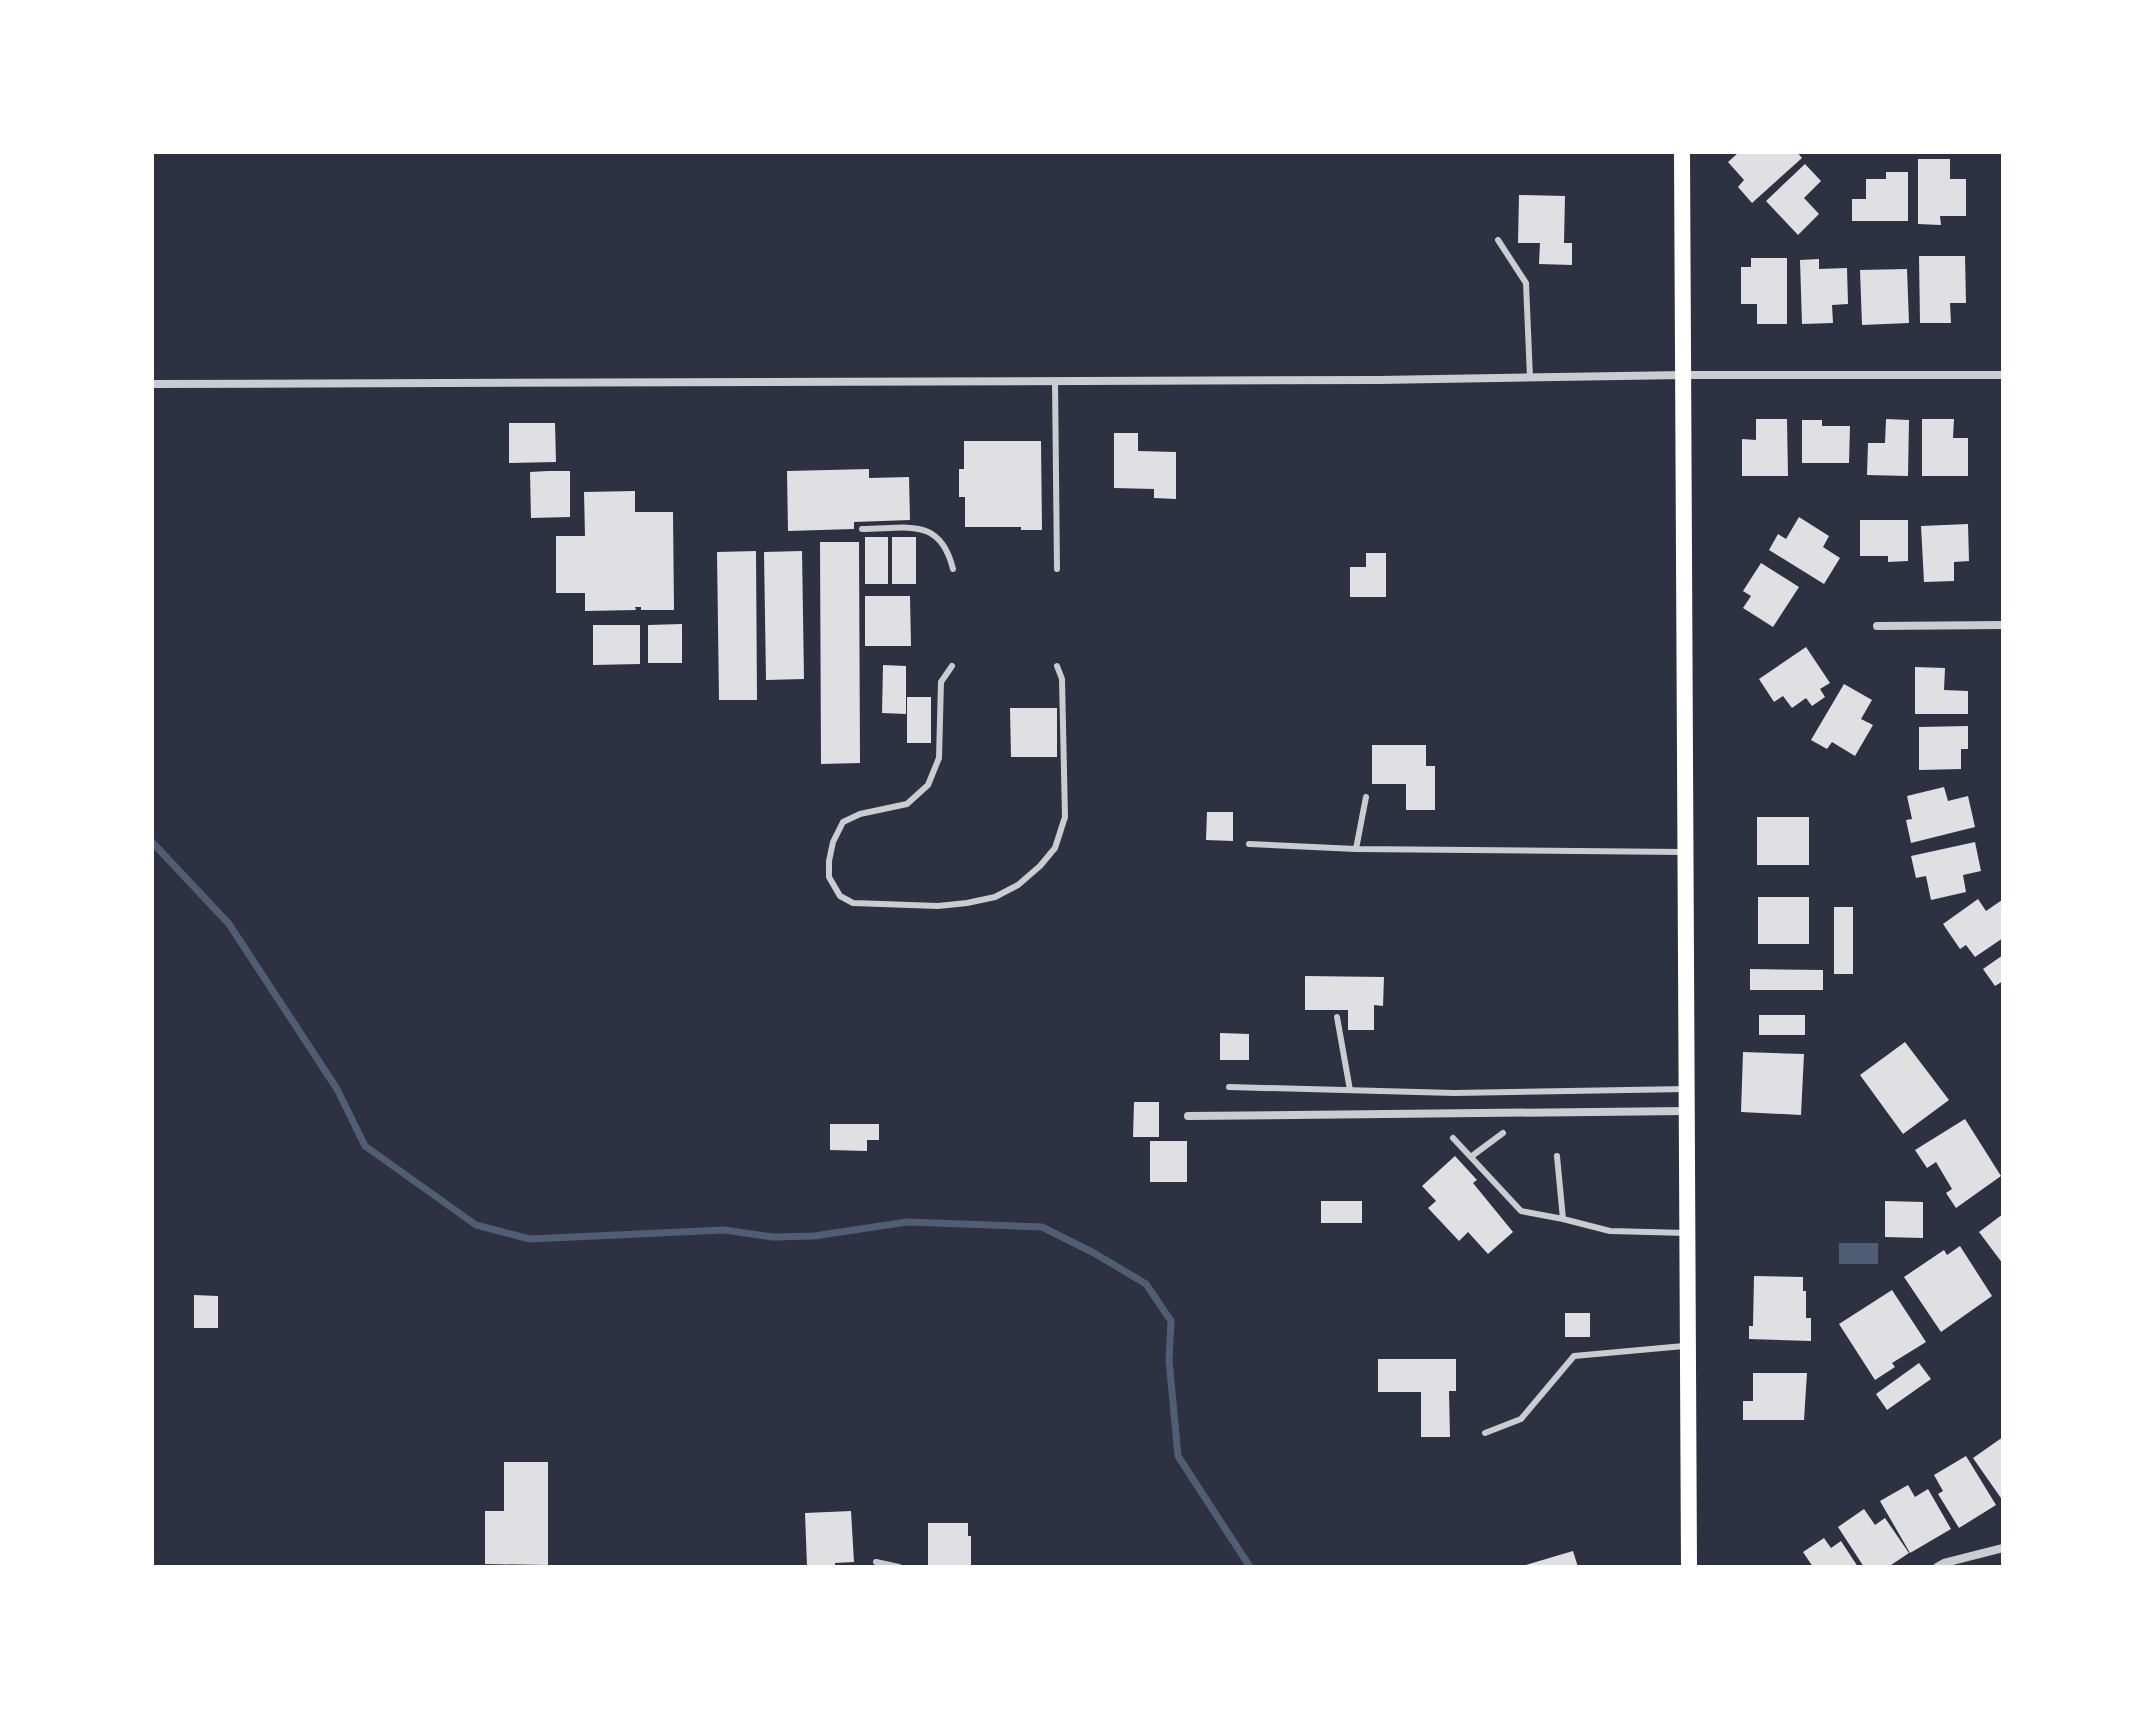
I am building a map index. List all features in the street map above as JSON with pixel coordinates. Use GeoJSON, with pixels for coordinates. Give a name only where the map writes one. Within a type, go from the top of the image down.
{"type":"FeatureCollection","features":[{"type":"Feature","properties":{"kind":"main road"},"geometry":{"type":"LineString","coordinates":[[1682,152],[1689,1567]]}},
{"type":"Feature","properties":{"kind":"street"},"geometry":{"type":"LineString","coordinates":[[152,384],[2003,375]]}},
{"type":"Feature","properties":{"kind":"street"},"geometry":{"type":"LineString","coordinates":[[1877,626],[2003,625]]}},
{"type":"Feature","properties":{"kind":"street"},"geometry":{"type":"LineString","coordinates":[[1188,1116],[1686,1111]]}},
{"type":"Feature","properties":{"kind":"street"},"geometry":{"type":"LineString","coordinates":[[1937,1567],[2003,1548]]}},
{"type":"Feature","properties":{"kind":"lane"},"geometry":{"type":"LineString","coordinates":[[1498,240],[1526,283],[1530,378]]}},
{"type":"Feature","properties":{"kind":"lane"},"geometry":{"type":"LineString","coordinates":[[1055,381],[1057,569]]}},
{"type":"Feature","properties":{"kind":"lane"},"geometry":{"type":"LineString","coordinates":[[862,529],[923,529],[938,536],[948,550],[953,569]]}},
{"type":"Feature","properties":{"kind":"lane"},"geometry":{"type":"LineString","coordinates":[[952,666],[941,682],[939,758],[928,785],[907,804],[860,814],[843,822],[833,842],[829,877],[840,896],[853,903],[938,906],[995,897],[1018,885],[1055,848],[1065,817],[1062,679],[1057,666]]}},
{"type":"Feature","properties":{"kind":"lane"},"geometry":{"type":"LineString","coordinates":[[1356,849],[1366,797]]}},
{"type":"Feature","properties":{"kind":"lane"},"geometry":{"type":"LineString","coordinates":[[1249,844],[1356,849],[1687,852]]}},
{"type":"Feature","properties":{"kind":"lane"},"geometry":{"type":"LineString","coordinates":[[1337,1017],[1350,1090]]}},
{"type":"Feature","properties":{"kind":"lane"},"geometry":{"type":"LineString","coordinates":[[1229,1087],[1454,1093],[1686,1089]]}},
{"type":"Feature","properties":{"kind":"lane"},"geometry":{"type":"LineString","coordinates":[[1472,1156],[1503,1133]]}},
{"type":"Feature","properties":{"kind":"lane"},"geometry":{"type":"LineString","coordinates":[[1453,1138],[1521,1211],[1610,1231],[1687,1233]]}},
{"type":"Feature","properties":{"kind":"lane"},"geometry":{"type":"LineString","coordinates":[[1557,1156],[1563,1219]]}},
{"type":"Feature","properties":{"kind":"lane"},"geometry":{"type":"LineString","coordinates":[[1485,1433],[1521,1419],[1574,1356],[1688,1346]]}},
{"type":"Feature","properties":{"kind":"lane"},"geometry":{"type":"LineString","coordinates":[[876,1562],[899,1567]]}},
{"type":"Feature","properties":{"kind":"water"},"geometry":{"type":"Polygon","coordinates":[[[1839,1243],[1878,1243],[1878,1264],[1839,1264],[1839,1243]]]}},
{"type":"Feature","properties":{"kind":"building"},"geometry":{"type":"Polygon","coordinates":[[[1739,152],[1797,152],[1802,158],[1752,203],[1738,187],[1744,180],[1728,162],[1739,152]]]}},
{"type":"Feature","properties":{"kind":"building"},"geometry":{"type":"Polygon","coordinates":[[[1918,159],[1950,159],[1950,179],[1966,179],[1966,216],[1940,216],[1941,225],[1918,224],[1918,159]]]}},
{"type":"Feature","properties":{"kind":"building"},"geometry":{"type":"Polygon","coordinates":[[[1805,164],[1821,181],[1804,198],[1819,214],[1798,235],[1766,201],[1805,164]]]}},
{"type":"Feature","properties":{"kind":"building"},"geometry":{"type":"Polygon","coordinates":[[[1886,172],[1908,172],[1908,221],[1852,221],[1852,199],[1866,199],[1866,179],[1886,179],[1886,172]]]}},
{"type":"Feature","properties":{"kind":"building"},"geometry":{"type":"Polygon","coordinates":[[[1519,195],[1565,196],[1564,243],[1572,243],[1572,265],[1539,264],[1540,243],[1518,243],[1519,195]]]}},
{"type":"Feature","properties":{"kind":"building"},"geometry":{"type":"Polygon","coordinates":[[[1919,256],[1965,256],[1966,303],[1950,303],[1951,323],[1920,323],[1919,256]]]}},
{"type":"Feature","properties":{"kind":"building"},"geometry":{"type":"Polygon","coordinates":[[[1751,258],[1787,258],[1787,324],[1757,324],[1757,304],[1741,304],[1741,267],[1751,267],[1751,258]]]}},
{"type":"Feature","properties":{"kind":"building"},"geometry":{"type":"Polygon","coordinates":[[[1819,259],[1819,269],[1847,268],[1848,304],[1832,305],[1833,323],[1802,324],[1800,260],[1819,259]]]}},
{"type":"Feature","properties":{"kind":"building"},"geometry":{"type":"Polygon","coordinates":[[[1907,269],[1909,323],[1862,325],[1860,270],[1907,269]]]}},
{"type":"Feature","properties":{"kind":"building"},"geometry":{"type":"Polygon","coordinates":[[[1756,419],[1787,419],[1788,476],[1742,476],[1742,439],[1756,440],[1756,419]]]}},
{"type":"Feature","properties":{"kind":"building"},"geometry":{"type":"Polygon","coordinates":[[[1886,419],[1909,420],[1908,476],[1867,475],[1868,443],[1885,443],[1886,419]]]}},
{"type":"Feature","properties":{"kind":"building"},"geometry":{"type":"Polygon","coordinates":[[[1922,419],[1954,419],[1953,438],[1968,438],[1968,476],[1922,476],[1922,419]]]}},
{"type":"Feature","properties":{"kind":"building"},"geometry":{"type":"Polygon","coordinates":[[[1802,420],[1822,420],[1822,426],[1850,426],[1849,463],[1802,463],[1802,420]]]}},
{"type":"Feature","properties":{"kind":"building"},"geometry":{"type":"Polygon","coordinates":[[[509,423],[555,423],[556,462],[509,463],[509,423]]]}},
{"type":"Feature","properties":{"kind":"building"},"geometry":{"type":"Polygon","coordinates":[[[1114,433],[1138,433],[1138,451],[1176,452],[1176,499],[1154,498],[1154,489],[1114,488],[1114,433]]]}},
{"type":"Feature","properties":{"kind":"building"},"geometry":{"type":"Polygon","coordinates":[[[964,441],[1041,441],[1042,530],[965,527],[965,497],[959,497],[959,469],[964,469],[964,441]]]}},
{"type":"Feature","properties":{"kind":"building"},"geometry":{"type":"Polygon","coordinates":[[[869,469],[869,478],[909,477],[910,520],[854,522],[854,529],[788,531],[787,471],[869,469]]]}},
{"type":"Feature","properties":{"kind":"building"},"geometry":{"type":"Polygon","coordinates":[[[570,471],[570,517],[531,518],[530,472],[570,471]]]}},
{"type":"Feature","properties":{"kind":"building"},"geometry":{"type":"Polygon","coordinates":[[[635,491],[635,512],[673,512],[674,610],[641,610],[641,607],[635,607],[636,610],[585,611],[585,593],[556,593],[556,536],[585,536],[584,492],[635,491]]]}},
{"type":"Feature","properties":{"kind":"building"},"geometry":{"type":"Polygon","coordinates":[[[1799,517],[1829,536],[1823,547],[1840,558],[1824,584],[1769,550],[1778,534],[1786,539],[1799,517]]]}},
{"type":"Feature","properties":{"kind":"building"},"geometry":{"type":"Polygon","coordinates":[[[1860,520],[1908,520],[1908,561],[1888,562],[1888,556],[1860,556],[1860,520]]]}},
{"type":"Feature","properties":{"kind":"building"},"geometry":{"type":"Polygon","coordinates":[[[1968,524],[1969,561],[1954,562],[1954,581],[1924,582],[1921,526],[1968,524]]]}},
{"type":"Feature","properties":{"kind":"building"},"geometry":{"type":"Polygon","coordinates":[[[865,537],[888,537],[888,584],[865,584],[865,537]]]}},
{"type":"Feature","properties":{"kind":"building"},"geometry":{"type":"Polygon","coordinates":[[[892,537],[916,537],[916,584],[892,584],[892,537]]]}},
{"type":"Feature","properties":{"kind":"building"},"geometry":{"type":"Polygon","coordinates":[[[820,542],[859,542],[860,763],[821,764],[820,542]]]}},
{"type":"Feature","properties":{"kind":"building"},"geometry":{"type":"Polygon","coordinates":[[[756,551],[757,700],[719,700],[717,552],[756,551]]]}},
{"type":"Feature","properties":{"kind":"building"},"geometry":{"type":"Polygon","coordinates":[[[802,551],[804,679],[766,680],[764,552],[802,551]]]}},
{"type":"Feature","properties":{"kind":"building"},"geometry":{"type":"Polygon","coordinates":[[[1366,553],[1386,553],[1386,597],[1350,597],[1350,567],[1366,567],[1366,553]]]}},
{"type":"Feature","properties":{"kind":"building"},"geometry":{"type":"Polygon","coordinates":[[[1761,563],[1799,587],[1773,627],[1743,608],[1751,596],[1743,591],[1761,563]]]}},
{"type":"Feature","properties":{"kind":"building"},"geometry":{"type":"Polygon","coordinates":[[[865,596],[910,596],[911,646],[865,646],[865,596]]]}},
{"type":"Feature","properties":{"kind":"building"},"geometry":{"type":"Polygon","coordinates":[[[682,624],[682,663],[648,663],[648,625],[682,624]]]}},
{"type":"Feature","properties":{"kind":"building"},"geometry":{"type":"Polygon","coordinates":[[[593,625],[640,625],[640,664],[593,665],[593,625]]]}},
{"type":"Feature","properties":{"kind":"building"},"geometry":{"type":"Polygon","coordinates":[[[1806,647],[1830,683],[1820,689],[1825,697],[1812,706],[1806,698],[1792,708],[1783,696],[1774,702],[1759,679],[1806,647]]]}},
{"type":"Feature","properties":{"kind":"building"},"geometry":{"type":"Polygon","coordinates":[[[883,665],[906,666],[906,714],[882,713],[883,665]]]}},
{"type":"Feature","properties":{"kind":"building"},"geometry":{"type":"Polygon","coordinates":[[[1915,667],[1945,668],[1944,690],[1968,691],[1968,714],[1915,714],[1915,667]]]}},
{"type":"Feature","properties":{"kind":"building"},"geometry":{"type":"Polygon","coordinates":[[[1844,684],[1872,700],[1861,719],[1873,725],[1855,756],[1832,742],[1827,749],[1811,740],[1844,684]]]}},
{"type":"Feature","properties":{"kind":"building"},"geometry":{"type":"Polygon","coordinates":[[[907,697],[931,697],[931,743],[907,743],[907,697]]]}},
{"type":"Feature","properties":{"kind":"building"},"geometry":{"type":"Polygon","coordinates":[[[1010,708],[1057,708],[1057,757],[1011,757],[1010,708]]]}},
{"type":"Feature","properties":{"kind":"building"},"geometry":{"type":"Polygon","coordinates":[[[1968,726],[1968,749],[1961,749],[1961,769],[1919,770],[1919,727],[1968,726]]]}},
{"type":"Feature","properties":{"kind":"building"},"geometry":{"type":"Polygon","coordinates":[[[1372,745],[1426,745],[1426,766],[1435,766],[1435,810],[1406,810],[1406,784],[1372,784],[1372,745]]]}},
{"type":"Feature","properties":{"kind":"building"},"geometry":{"type":"Polygon","coordinates":[[[1944,787],[1948,801],[1968,796],[1975,827],[1911,843],[1906,820],[1912,819],[1907,796],[1944,787]]]}},
{"type":"Feature","properties":{"kind":"building"},"geometry":{"type":"Polygon","coordinates":[[[1207,812],[1233,812],[1233,841],[1206,840],[1207,812]]]}},
{"type":"Feature","properties":{"kind":"building"},"geometry":{"type":"Polygon","coordinates":[[[1757,817],[1809,817],[1809,865],[1757,865],[1757,817]]]}},
{"type":"Feature","properties":{"kind":"building"},"geometry":{"type":"Polygon","coordinates":[[[1975,842],[1981,871],[1963,875],[1966,892],[1931,900],[1926,876],[1916,878],[1911,856],[1975,842]]]}},
{"type":"Feature","properties":{"kind":"building"},"geometry":{"type":"Polygon","coordinates":[[[1758,897],[1809,897],[1809,944],[1758,944],[1758,897]]]}},
{"type":"Feature","properties":{"kind":"building"},"geometry":{"type":"Polygon","coordinates":[[[1978,899],[1986,911],[2003,901],[2003,938],[1975,957],[1966,945],[1960,949],[1943,924],[1978,899]]]}},
{"type":"Feature","properties":{"kind":"building"},"geometry":{"type":"Polygon","coordinates":[[[1834,907],[1853,907],[1853,974],[1834,974],[1834,907]]]}},
{"type":"Feature","properties":{"kind":"building"},"geometry":{"type":"Polygon","coordinates":[[[2003,955],[2003,981],[1995,986],[1983,969],[2003,955]]]}},
{"type":"Feature","properties":{"kind":"building"},"geometry":{"type":"Polygon","coordinates":[[[1750,969],[1823,970],[1823,990],[1750,990],[1750,969]]]}},
{"type":"Feature","properties":{"kind":"building"},"geometry":{"type":"Polygon","coordinates":[[[1305,976],[1384,977],[1383,1006],[1374,1005],[1374,1030],[1348,1030],[1348,1010],[1305,1010],[1305,976]]]}},
{"type":"Feature","properties":{"kind":"building"},"geometry":{"type":"Polygon","coordinates":[[[1759,1015],[1805,1015],[1805,1035],[1759,1035],[1759,1015]]]}},
{"type":"Feature","properties":{"kind":"building"},"geometry":{"type":"Polygon","coordinates":[[[1220,1033],[1249,1034],[1249,1060],[1220,1060],[1220,1033]]]}},
{"type":"Feature","properties":{"kind":"building"},"geometry":{"type":"Polygon","coordinates":[[[1905,1042],[1949,1100],[1903,1134],[1860,1075],[1905,1042]]]}},
{"type":"Feature","properties":{"kind":"building"},"geometry":{"type":"Polygon","coordinates":[[[1743,1052],[1804,1054],[1801,1115],[1741,1112],[1743,1052]]]}},
{"type":"Feature","properties":{"kind":"building"},"geometry":{"type":"Polygon","coordinates":[[[1134,1102],[1159,1102],[1159,1137],[1133,1137],[1134,1102]]]}},
{"type":"Feature","properties":{"kind":"building"},"geometry":{"type":"Polygon","coordinates":[[[1965,1119],[2001,1176],[1956,1208],[1946,1193],[1952,1189],[1936,1162],[1927,1168],[1915,1150],[1965,1119]]]}},
{"type":"Feature","properties":{"kind":"building"},"geometry":{"type":"Polygon","coordinates":[[[830,1124],[879,1124],[879,1140],[867,1140],[867,1151],[830,1150],[830,1124]]]}},
{"type":"Feature","properties":{"kind":"building"},"geometry":{"type":"Polygon","coordinates":[[[1150,1141],[1187,1141],[1187,1182],[1150,1182],[1150,1141]]]}},
{"type":"Feature","properties":{"kind":"building"},"geometry":{"type":"Polygon","coordinates":[[[1455,1156],[1477,1180],[1473,1183],[1513,1232],[1488,1254],[1468,1232],[1459,1241],[1428,1208],[1436,1201],[1422,1186],[1455,1156]]]}},
{"type":"Feature","properties":{"kind":"building"},"geometry":{"type":"Polygon","coordinates":[[[1321,1201],[1362,1201],[1362,1223],[1321,1223],[1321,1201]]]}},
{"type":"Feature","properties":{"kind":"building"},"geometry":{"type":"Polygon","coordinates":[[[1885,1201],[1923,1202],[1923,1238],[1885,1237],[1885,1201]]]}},
{"type":"Feature","properties":{"kind":"building"},"geometry":{"type":"Polygon","coordinates":[[[2003,1214],[2003,1264],[1979,1232],[2003,1214]]]}},
{"type":"Feature","properties":{"kind":"building"},"geometry":{"type":"Polygon","coordinates":[[[1960,1246],[1992,1296],[1941,1332],[1904,1277],[1944,1250],[1947,1255],[1960,1246]]]}},
{"type":"Feature","properties":{"kind":"building"},"geometry":{"type":"Polygon","coordinates":[[[1754,1276],[1803,1277],[1806,1318],[1811,1318],[1811,1341],[1749,1339],[1749,1326],[1753,1326],[1754,1276]]]}},
{"type":"Feature","properties":{"kind":"building"},"geometry":{"type":"Polygon","coordinates":[[[1892,1290],[1926,1342],[1892,1363],[1895,1367],[1875,1380],[1839,1324],[1892,1290]]]}},
{"type":"Feature","properties":{"kind":"building"},"geometry":{"type":"Polygon","coordinates":[[[194,1295],[218,1296],[218,1328],[194,1328],[194,1295]]]}},
{"type":"Feature","properties":{"kind":"building"},"geometry":{"type":"Polygon","coordinates":[[[1565,1313],[1590,1313],[1590,1337],[1565,1337],[1565,1313]]]}},
{"type":"Feature","properties":{"kind":"building"},"geometry":{"type":"Polygon","coordinates":[[[1378,1359],[1456,1359],[1456,1391],[1449,1391],[1450,1437],[1421,1437],[1421,1392],[1378,1392],[1378,1359]]]}},
{"type":"Feature","properties":{"kind":"building"},"geometry":{"type":"Polygon","coordinates":[[[1919,1363],[1931,1379],[1887,1410],[1876,1394],[1919,1363]]]}},
{"type":"Feature","properties":{"kind":"building"},"geometry":{"type":"Polygon","coordinates":[[[1753,1373],[1807,1373],[1804,1420],[1743,1420],[1743,1401],[1753,1401],[1753,1373]]]}},
{"type":"Feature","properties":{"kind":"building"},"geometry":{"type":"Polygon","coordinates":[[[2003,1437],[2003,1501],[1973,1458],[2003,1437]]]}},
{"type":"Feature","properties":{"kind":"building"},"geometry":{"type":"Polygon","coordinates":[[[1966,1456],[1996,1505],[1959,1528],[1938,1494],[1943,1491],[1934,1475],[1966,1456]]]}},
{"type":"Feature","properties":{"kind":"building"},"geometry":{"type":"Polygon","coordinates":[[[504,1462],[548,1462],[548,1565],[485,1564],[485,1511],[504,1511],[504,1462]]]}},
{"type":"Feature","properties":{"kind":"building"},"geometry":{"type":"Polygon","coordinates":[[[1908,1485],[1915,1497],[1928,1489],[1951,1529],[1910,1553],[1880,1501],[1908,1485]]]}},
{"type":"Feature","properties":{"kind":"building"},"geometry":{"type":"Polygon","coordinates":[[[1864,1509],[1875,1525],[1885,1518],[1909,1553],[1888,1567],[1864,1567],[1838,1527],[1864,1509]]]}},
{"type":"Feature","properties":{"kind":"building"},"geometry":{"type":"Polygon","coordinates":[[[851,1511],[854,1562],[835,1563],[835,1567],[807,1566],[805,1513],[851,1511]]]}},
{"type":"Feature","properties":{"kind":"building"},"geometry":{"type":"Polygon","coordinates":[[[928,1523],[968,1523],[971,1567],[928,1567],[928,1523]]]}},
{"type":"Feature","properties":{"kind":"building"},"geometry":{"type":"Polygon","coordinates":[[[1824,1538],[1831,1548],[1841,1541],[1858,1567],[1813,1567],[1803,1552],[1824,1538]]]}},
{"type":"Feature","properties":{"kind":"building"},"geometry":{"type":"Polygon","coordinates":[[[1573,1551],[1578,1567],[1522,1567],[1522,1566],[1573,1551]]]}},
{"type":"Feature","properties":{"kind":"waterway"},"geometry":{"type":"LineString","coordinates":[[152,842],[229,924],[337,1089],[365,1146],[476,1225],[530,1239],[724,1230],[773,1237],[814,1236],[907,1222],[1042,1227],[1146,1284],[1171,1321],[1169,1360],[1178,1456],[1250,1567]]}}]}
